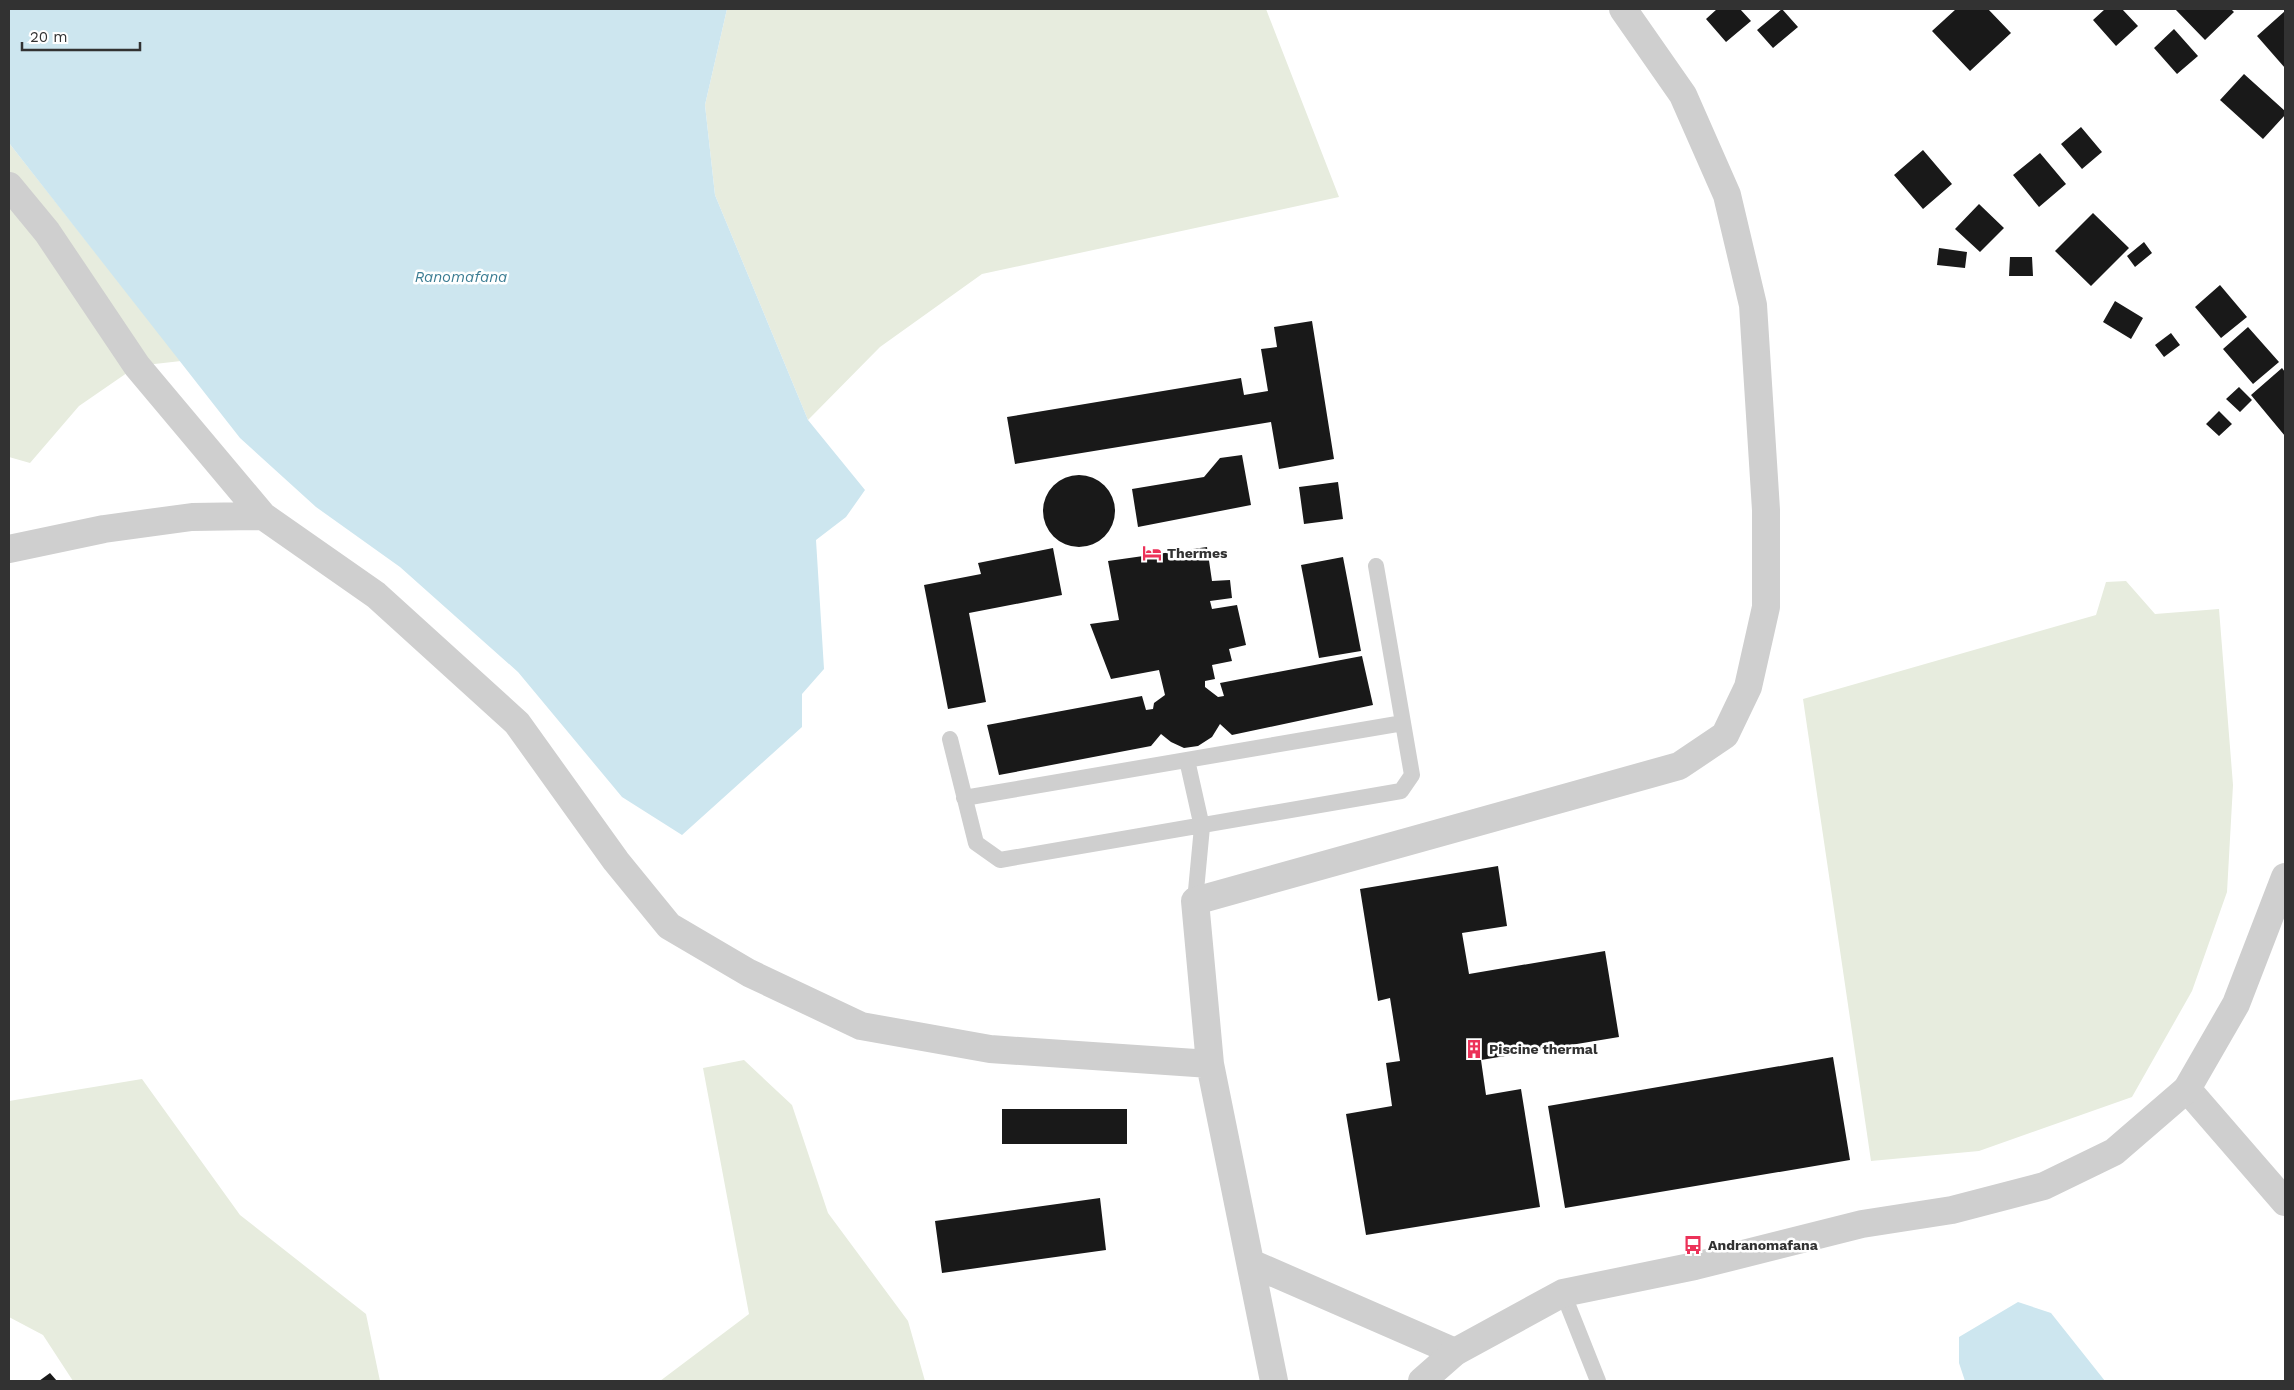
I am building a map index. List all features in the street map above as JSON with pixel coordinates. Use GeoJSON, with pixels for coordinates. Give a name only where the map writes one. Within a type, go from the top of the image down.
{"type":"FeatureCollection","features":[{"type":"Feature","properties":{"kind":"street"},"geometry":{"type":"LineString","coordinates":[[1274,1381],[1210,1064],[1194,901],[1679,766],[1725,735],[1748,687],[1766,607],[1766,510],[1752,305],[1727,195],[1683,95],[1624,9]]}},
{"type":"Feature","properties":{"kind":"street"},"geometry":{"type":"LineString","coordinates":[[9,186],[47,232],[137,366],[263,516],[376,596],[517,724],[616,862],[669,926],[749,973],[861,1026],[990,1049],[1210,1064]]}},
{"type":"Feature","properties":{"kind":"street"},"geometry":{"type":"LineString","coordinates":[[9,549],[104,529],[192,517],[263,516]]}},
{"type":"Feature","properties":{"kind":"street"},"geometry":{"type":"LineString","coordinates":[[1422,1381],[1455,1352],[1562,1293],[1695,1266],[1862,1224],[1952,1210],[2044,1186],[2114,1152],[2187,1089],[2236,1004],[2285,877]]}},
{"type":"Feature","properties":{"kind":"street"},"geometry":{"type":"LineString","coordinates":[[2187,1089],[2285,1202]]}},
{"type":"Feature","properties":{"kind":"street"},"geometry":{"type":"LineString","coordinates":[[1251,1263],[1455,1352]]}},
{"type":"Feature","properties":{"kind":"lane"},"geometry":{"type":"LineString","coordinates":[[950,739],[976,843],[1000,860],[1401,791],[1412,775],[1376,566]]}},
{"type":"Feature","properties":{"kind":"lane"},"geometry":{"type":"LineString","coordinates":[[964,798],[1403,723]]}},
{"type":"Feature","properties":{"kind":"lane"},"geometry":{"type":"LineString","coordinates":[[1187,760],[1202,826],[1194,901]]}},
{"type":"Feature","properties":{"kind":"lane"},"geometry":{"type":"LineString","coordinates":[[1562,1293],[1598,1381]]}},
{"type":"Feature","properties":{"kind":"shaded area"},"geometry":{"type":"Polygon","coordinates":[[[727,9],[1266,9],[1339,197],[982,274],[880,347],[808,420],[715,195],[705,105],[727,9]]]}},
{"type":"Feature","properties":{"kind":"shaded area"},"geometry":{"type":"Polygon","coordinates":[[[9,143],[181,361],[137,366],[79,406],[30,463],[9,457],[9,143]]]}},
{"type":"Feature","properties":{"kind":"shaded area"},"geometry":{"type":"Polygon","coordinates":[[[2126,581],[2155,614],[2219,609],[2233,785],[2227,892],[2192,991],[2132,1097],[1979,1151],[1871,1161],[1803,699],[2096,615],[2106,582],[2126,581]]]}},
{"type":"Feature","properties":{"kind":"shaded area"},"geometry":{"type":"Polygon","coordinates":[[[744,1060],[792,1105],[828,1213],[908,1321],[925,1381],[660,1381],[749,1314],[703,1068],[744,1060]]]}},
{"type":"Feature","properties":{"kind":"shaded area"},"geometry":{"type":"Polygon","coordinates":[[[142,1079],[240,1215],[366,1314],[380,1381],[73,1381],[43,1335],[9,1317],[9,1101],[142,1079]]]}},
{"type":"Feature","properties":{"kind":"water","name":"Ranomafana"},"geometry":{"type":"Polygon","coordinates":[[[9,9],[727,9],[705,105],[715,195],[808,420],[865,490],[846,517],[816,540],[824,669],[802,694],[802,727],[682,835],[622,797],[518,672],[400,567],[316,507],[240,438],[9,143],[9,9]]]}},
{"type":"Feature","properties":{"kind":"water"},"geometry":{"type":"Polygon","coordinates":[[[2018,1302],[2051,1313],[2105,1381],[1965,1381],[1959,1363],[1959,1337],[2018,1302]]]}},
{"type":"Feature","properties":{"kind":"building"},"geometry":{"type":"Polygon","coordinates":[[[1717,9],[1740,9],[1751,21],[1726,42],[1706,19],[1717,9]]]}},
{"type":"Feature","properties":{"kind":"building"},"geometry":{"type":"Polygon","coordinates":[[[1782,9],[1798,27],[1773,48],[1757,30],[1782,9]]]}},
{"type":"Feature","properties":{"kind":"building"},"geometry":{"type":"Polygon","coordinates":[[[1956,9],[1988,9],[2011,33],[1970,71],[1932,31],[1956,9]]]}},
{"type":"Feature","properties":{"kind":"building"},"geometry":{"type":"Polygon","coordinates":[[[2105,9],[2122,9],[2138,26],[2116,46],[2093,20],[2105,9]]]}},
{"type":"Feature","properties":{"kind":"building"},"geometry":{"type":"Polygon","coordinates":[[[2175,9],[2231,9],[2234,12],[2205,40],[2175,9]]]}},
{"type":"Feature","properties":{"kind":"building"},"geometry":{"type":"Polygon","coordinates":[[[2285,11],[2285,68],[2257,36],[2285,11]]]}},
{"type":"Feature","properties":{"kind":"building"},"geometry":{"type":"Polygon","coordinates":[[[2174,29],[2198,56],[2177,74],[2154,48],[2174,29]]]}},
{"type":"Feature","properties":{"kind":"building"},"geometry":{"type":"Polygon","coordinates":[[[2244,74],[2285,111],[2285,115],[2263,139],[2220,100],[2244,74]]]}},
{"type":"Feature","properties":{"kind":"building"},"geometry":{"type":"Polygon","coordinates":[[[2081,127],[2102,152],[2082,169],[2061,144],[2081,127]]]}},
{"type":"Feature","properties":{"kind":"building"},"geometry":{"type":"Polygon","coordinates":[[[1923,150],[1952,184],[1923,209],[1894,175],[1923,150]]]}},
{"type":"Feature","properties":{"kind":"building"},"geometry":{"type":"Polygon","coordinates":[[[2040,153],[2066,184],[2039,207],[2013,175],[2040,153]]]}},
{"type":"Feature","properties":{"kind":"building"},"geometry":{"type":"Polygon","coordinates":[[[1979,204],[2004,228],[1980,252],[1955,229],[1979,204]]]}},
{"type":"Feature","properties":{"kind":"building"},"geometry":{"type":"Polygon","coordinates":[[[2093,213],[2129,248],[2091,286],[2055,251],[2093,213]]]}},
{"type":"Feature","properties":{"kind":"building"},"geometry":{"type":"Polygon","coordinates":[[[2144,242],[2152,253],[2135,267],[2127,256],[2144,242]]]}},
{"type":"Feature","properties":{"kind":"building"},"geometry":{"type":"Polygon","coordinates":[[[1939,248],[1967,252],[1965,268],[1937,265],[1939,248]]]}},
{"type":"Feature","properties":{"kind":"building"},"geometry":{"type":"Polygon","coordinates":[[[2010,257],[2032,257],[2033,276],[2009,276],[2010,257]]]}},
{"type":"Feature","properties":{"kind":"building"},"geometry":{"type":"Polygon","coordinates":[[[2220,285],[2247,317],[2221,338],[2195,307],[2220,285]]]}},
{"type":"Feature","properties":{"kind":"building"},"geometry":{"type":"Polygon","coordinates":[[[2115,301],[2143,318],[2131,339],[2103,322],[2115,301]]]}},
{"type":"Feature","properties":{"kind":"building"},"geometry":{"type":"Polygon","coordinates":[[[1312,321],[1334,459],[1279,469],[1271,422],[1015,464],[1007,417],[1241,378],[1244,395],[1268,391],[1261,349],[1277,347],[1274,327],[1312,321]]]}},
{"type":"Feature","properties":{"kind":"building"},"geometry":{"type":"Polygon","coordinates":[[[2248,327],[2279,362],[2253,384],[2223,349],[2248,327]]]}},
{"type":"Feature","properties":{"kind":"building"},"geometry":{"type":"Polygon","coordinates":[[[2171,333],[2180,345],[2164,357],[2155,345],[2171,333]]]}},
{"type":"Feature","properties":{"kind":"building"},"geometry":{"type":"Polygon","coordinates":[[[2282,368],[2285,372],[2285,436],[2251,395],[2282,368]]]}},
{"type":"Feature","properties":{"kind":"building"},"geometry":{"type":"Polygon","coordinates":[[[2239,387],[2252,400],[2240,412],[2226,399],[2239,387]]]}},
{"type":"Feature","properties":{"kind":"building"},"geometry":{"type":"Polygon","coordinates":[[[2219,411],[2232,424],[2219,436],[2206,424],[2219,411]]]}},
{"type":"Feature","properties":{"kind":"building"},"geometry":{"type":"Polygon","coordinates":[[[1242,455],[1251,505],[1138,527],[1132,489],[1204,477],[1220,458],[1242,455]]]}},
{"type":"Feature","properties":{"kind":"building"},"geometry":{"type":"Polygon","coordinates":[[[1079,475],[1099,481],[1109,491],[1115,511],[1109,531],[1099,541],[1079,547],[1059,541],[1049,531],[1043,511],[1049,491],[1059,481],[1079,475]]]}},
{"type":"Feature","properties":{"kind":"building"},"geometry":{"type":"Polygon","coordinates":[[[1338,482],[1343,519],[1304,524],[1299,487],[1338,482]]]}},
{"type":"Feature","properties":{"kind":"building"},"geometry":{"type":"Polygon","coordinates":[[[1207,547],[1212,581],[1230,580],[1232,598],[1210,601],[1212,609],[1237,605],[1246,645],[1229,649],[1232,661],[1212,665],[1215,679],[1205,681],[1205,687],[1218,697],[1224,696],[1220,683],[1362,656],[1373,705],[1232,735],[1220,724],[1212,737],[1198,746],[1184,748],[1171,742],[1161,734],[1151,746],[999,775],[987,725],[1142,696],[1146,710],[1153,709],[1154,703],[1165,695],[1159,670],[1111,679],[1090,624],[1119,620],[1108,561],[1207,547]]]}},
{"type":"Feature","properties":{"kind":"building"},"geometry":{"type":"Polygon","coordinates":[[[1053,548],[1062,595],[969,613],[986,702],[948,709],[924,585],[981,574],[978,563],[1053,548]]]}},
{"type":"Feature","properties":{"kind":"building"},"geometry":{"type":"Polygon","coordinates":[[[1343,557],[1361,651],[1319,658],[1301,565],[1343,557]]]}},
{"type":"Feature","properties":{"kind":"building","name":"Piscine thermal"},"geometry":{"type":"Polygon","coordinates":[[[1498,866],[1507,926],[1462,933],[1469,974],[1605,951],[1619,1037],[1481,1060],[1486,1095],[1521,1089],[1540,1207],[1366,1235],[1346,1114],[1392,1106],[1386,1063],[1400,1061],[1390,998],[1378,1001],[1360,889],[1498,866]]]}},
{"type":"Feature","properties":{"kind":"building"},"geometry":{"type":"Polygon","coordinates":[[[1833,1057],[1850,1160],[1565,1208],[1548,1106],[1833,1057]]]}},
{"type":"Feature","properties":{"kind":"building"},"geometry":{"type":"Polygon","coordinates":[[[1002,1109],[1127,1109],[1127,1144],[1002,1144],[1002,1109]]]}},
{"type":"Feature","properties":{"kind":"building"},"geometry":{"type":"Polygon","coordinates":[[[1100,1198],[1106,1250],[942,1273],[935,1221],[1100,1198]]]}},
{"type":"Feature","properties":{"kind":"building"},"geometry":{"type":"Polygon","coordinates":[[[50,1373],[57,1381],[39,1381],[50,1373]]]}},
{"type":"Feature","properties":{"kind":"place","name":"Thermes"},"geometry":{"type":"Point","coordinates":[1152,553]}},
{"type":"Feature","properties":{"kind":"place","name":"Piscine thermal"},"geometry":{"type":"Point","coordinates":[1474,1049]}},
{"type":"Feature","properties":{"kind":"place","name":"Andranomafana"},"geometry":{"type":"Point","coordinates":[1693,1245]}}]}
